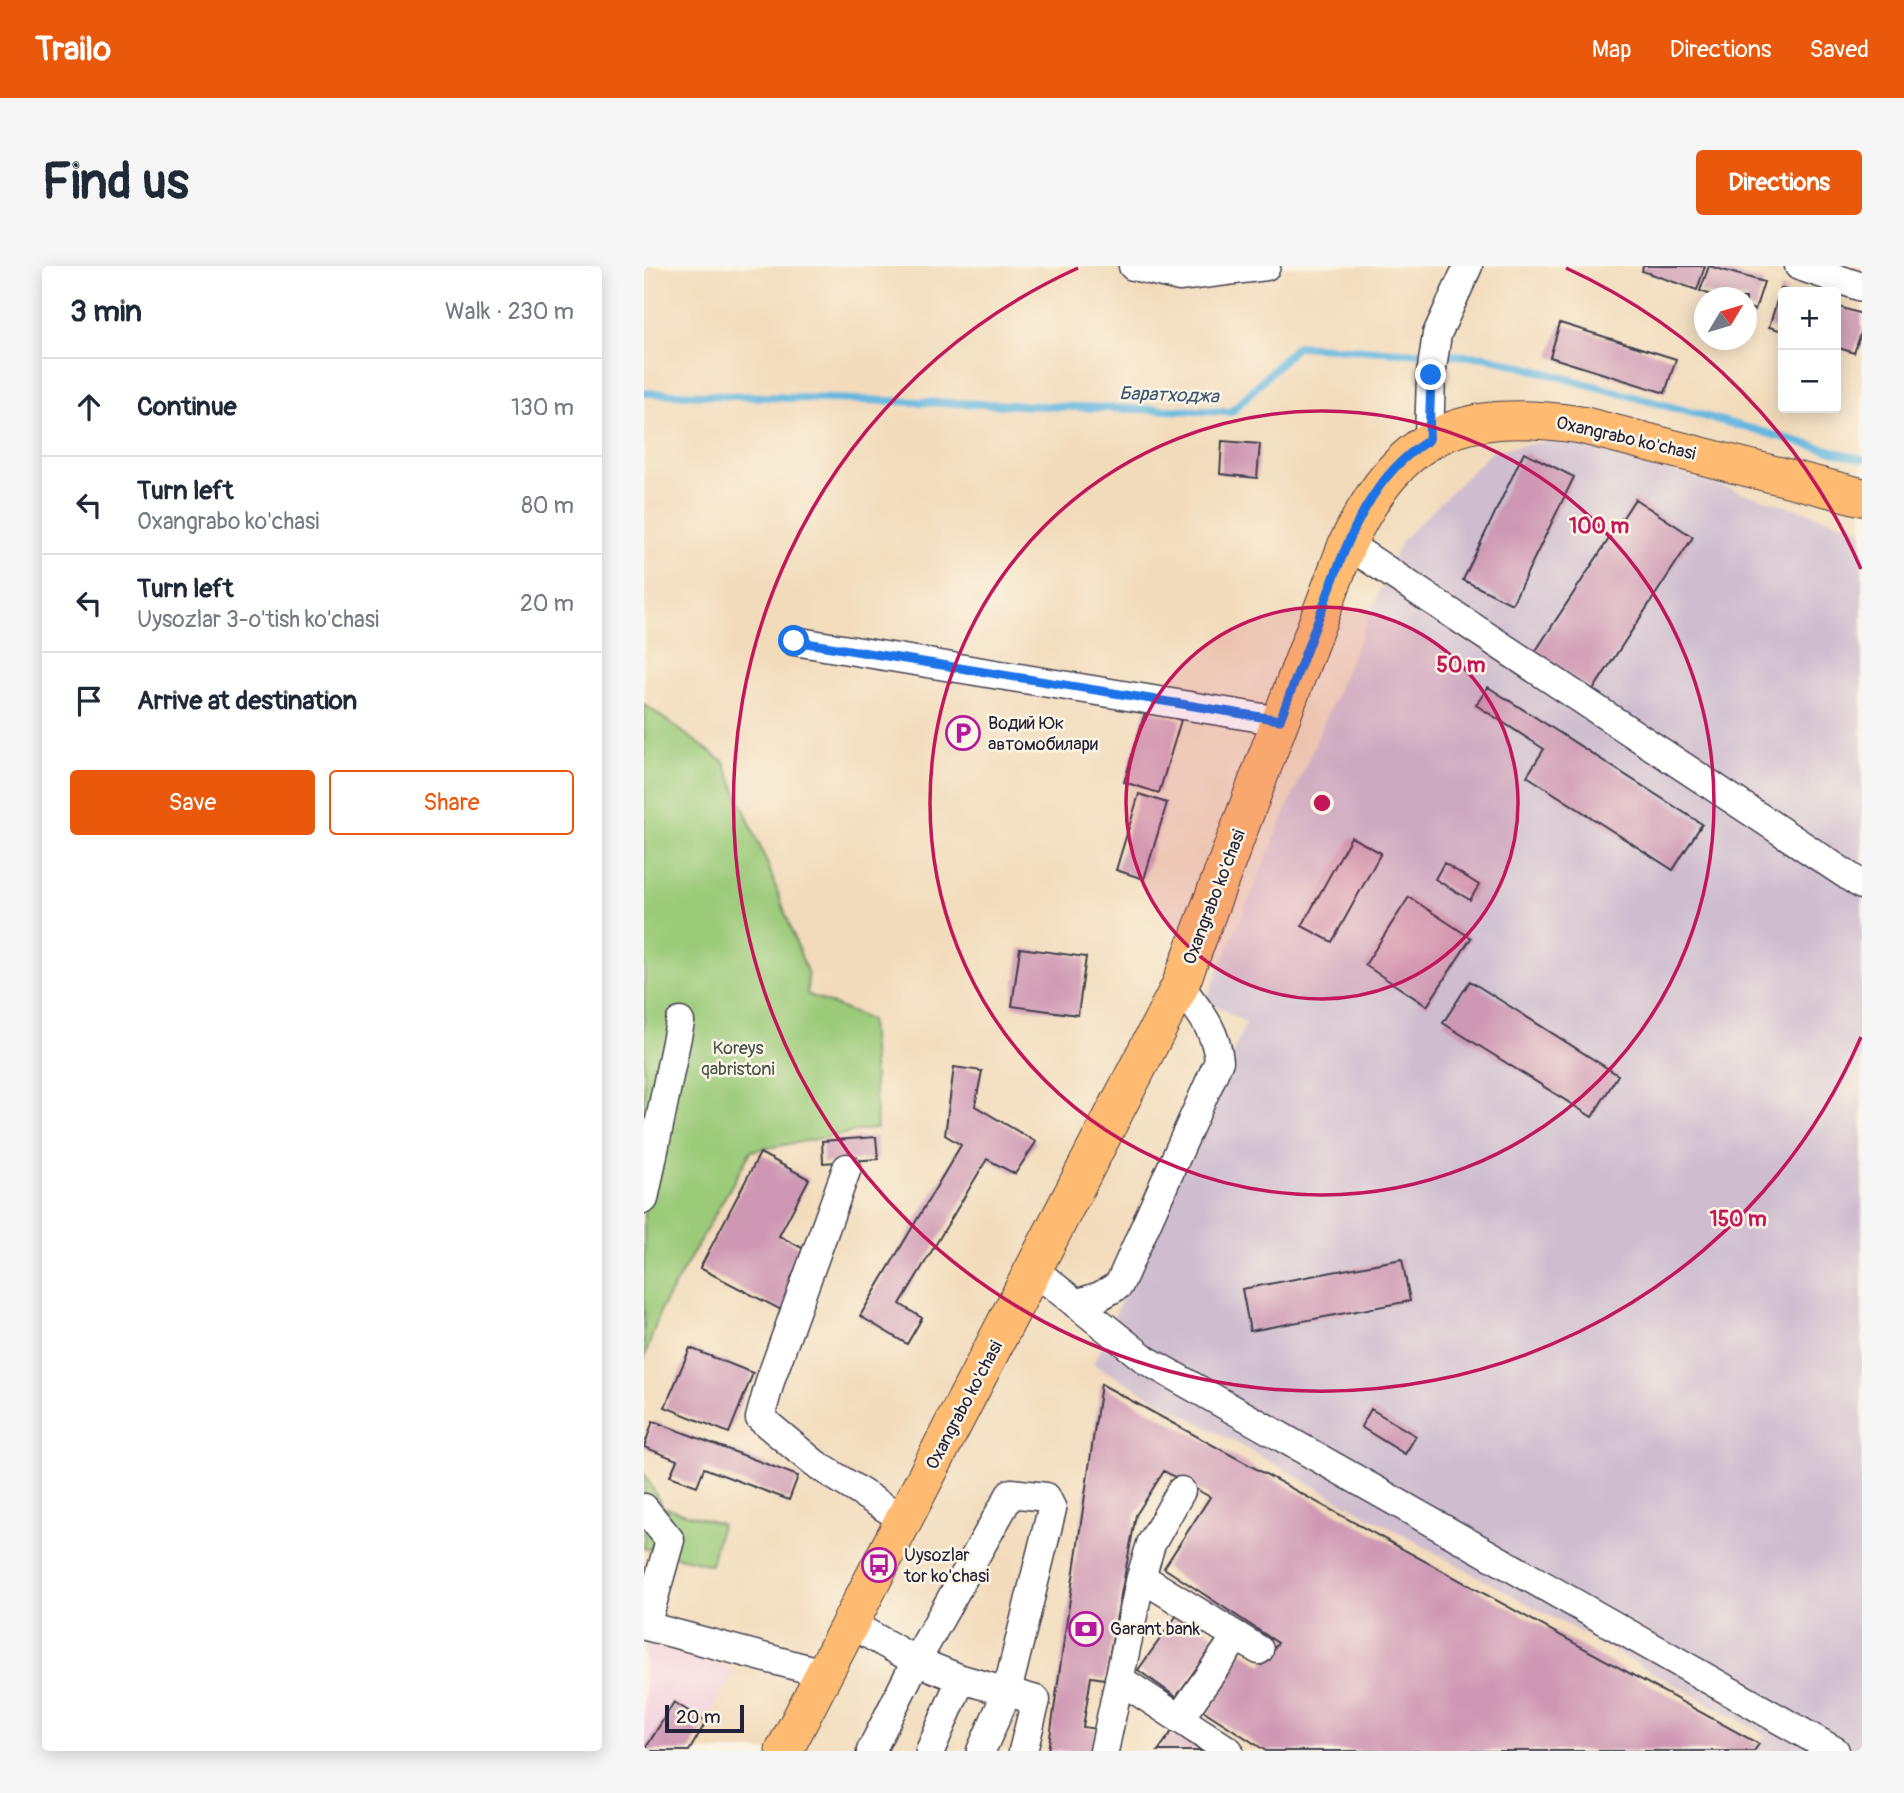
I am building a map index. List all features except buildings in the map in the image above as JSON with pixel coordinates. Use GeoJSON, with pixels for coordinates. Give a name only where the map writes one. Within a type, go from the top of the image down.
{"type":"FeatureCollection","features":[{"type":"Feature","properties":{"kind":"main road","name":"Oxangrabo ko'chasi"},"geometry":{"type":"LineString","coordinates":[[784,1751],[1180,986],[1347,544],[1384,480],[1405,456],[1429,440],[1464,427],[1502,420],[1562,422],[1862,497]]}},
{"type":"Feature","properties":{"kind":"street"},"geometry":{"type":"LineString","coordinates":[[1133,266],[1179,277],[1266,266]]}},
{"type":"Feature","properties":{"kind":"street"},"geometry":{"type":"LineString","coordinates":[[1799,266],[1862,287]]}},
{"type":"Feature","properties":{"kind":"street"},"geometry":{"type":"LineString","coordinates":[[1429,440],[1431,375],[1437,334],[1463,267]]}},
{"type":"Feature","properties":{"kind":"street"},"geometry":{"type":"LineString","coordinates":[[1347,544],[1862,885]]}},
{"type":"Feature","properties":{"kind":"street"},"geometry":{"type":"LineString","coordinates":[[794,641],[1280,720]]}},
{"type":"Feature","properties":{"kind":"street"},"geometry":{"type":"LineString","coordinates":[[1076,1304],[1100,1296],[1119,1284],[1219,1061],[1217,1041],[1210,1024],[1180,986]]}},
{"type":"Feature","properties":{"kind":"street"},"geometry":{"type":"LineString","coordinates":[[644,1199],[680,1022]]}},
{"type":"Feature","properties":{"kind":"street"},"geometry":{"type":"LineString","coordinates":[[847,1168],[771,1378],[760,1419],[814,1464],[904,1519]]}},
{"type":"Feature","properties":{"kind":"street"},"geometry":{"type":"LineString","coordinates":[[1034,1270],[1146,1360],[1835,1751]]}},
{"type":"Feature","properties":{"kind":"street"},"geometry":{"type":"LineString","coordinates":[[1104,1751],[1141,1577],[1151,1544],[1181,1491]]}},
{"type":"Feature","properties":{"kind":"street"},"geometry":{"type":"LineString","coordinates":[[870,1751],[916,1661],[1011,1493],[1046,1497],[1052,1509],[1007,1692],[981,1751]]}},
{"type":"Feature","properties":{"kind":"street"},"geometry":{"type":"LineString","coordinates":[[644,1508],[670,1540],[646,1626],[823,1673]]}},
{"type":"Feature","properties":{"kind":"street"},"geometry":{"type":"LineString","coordinates":[[1141,1577],[1248,1643],[1180,1719]]}},
{"type":"Feature","properties":{"kind":"street"},"geometry":{"type":"LineString","coordinates":[[849,1623],[916,1661],[961,1679],[1036,1700],[1023,1751]]}},
{"type":"Feature","properties":{"kind":"street"},"geometry":{"type":"LineString","coordinates":[[930,1751],[961,1679]]}},
{"type":"Feature","properties":{"kind":"street"},"geometry":{"type":"LineString","coordinates":[[1119,1679],[1229,1751]]}},
{"type":"Feature","properties":{"kind":"shaded area"},"geometry":{"type":"Polygon","coordinates":[[[1564,438],[1862,529],[1862,1751],[1755,1751],[1766,1735],[1093,1364],[1246,1023],[1206,1000],[1401,541],[1492,451],[1564,438]]]}},
{"type":"Feature","properties":{"kind":"shaded area"},"geometry":{"type":"Polygon","coordinates":[[[644,1644],[735,1670],[689,1751],[644,1751],[644,1644]]]}},
{"type":"Feature","properties":{"kind":"green space","name":"Koreys qabristoni"},"geometry":{"type":"Polygon","coordinates":[[[644,704],[724,762],[767,863],[808,975],[807,994],[870,1020],[877,1128],[751,1151],[661,1309],[644,1360],[644,704]]]}},
{"type":"Feature","properties":{"kind":"green space"},"geometry":{"type":"Polygon","coordinates":[[[644,1473],[663,1507],[721,1524],[711,1565],[644,1548],[644,1473]]]}},
{"type":"Feature","properties":{"kind":"waterway","name":"Баратходжа"},"geometry":{"type":"LineString","coordinates":[[644,393],[1231,412],[1297,346],[1487,357],[1862,459]]}},
{"type":"Feature","properties":{"kind":"place","name":"Водий Юк автомобилари"},"geometry":{"type":"Point","coordinates":[963,733]}},
{"type":"Feature","properties":{"kind":"place","name":"Uysozlar tor ko'chasi"},"geometry":{"type":"Point","coordinates":[879,1565]}},
{"type":"Feature","properties":{"kind":"place","name":"Garant bank"},"geometry":{"type":"Point","coordinates":[1086,1629]}},
{"type":"Feature","properties":{"kind":"route"},"geometry":{"type":"LineString","coordinates":[[794,641],[1280,720],[1347,544],[1364,510],[1384,480],[1405,456],[1429,440],[1431,375]]}}]}
